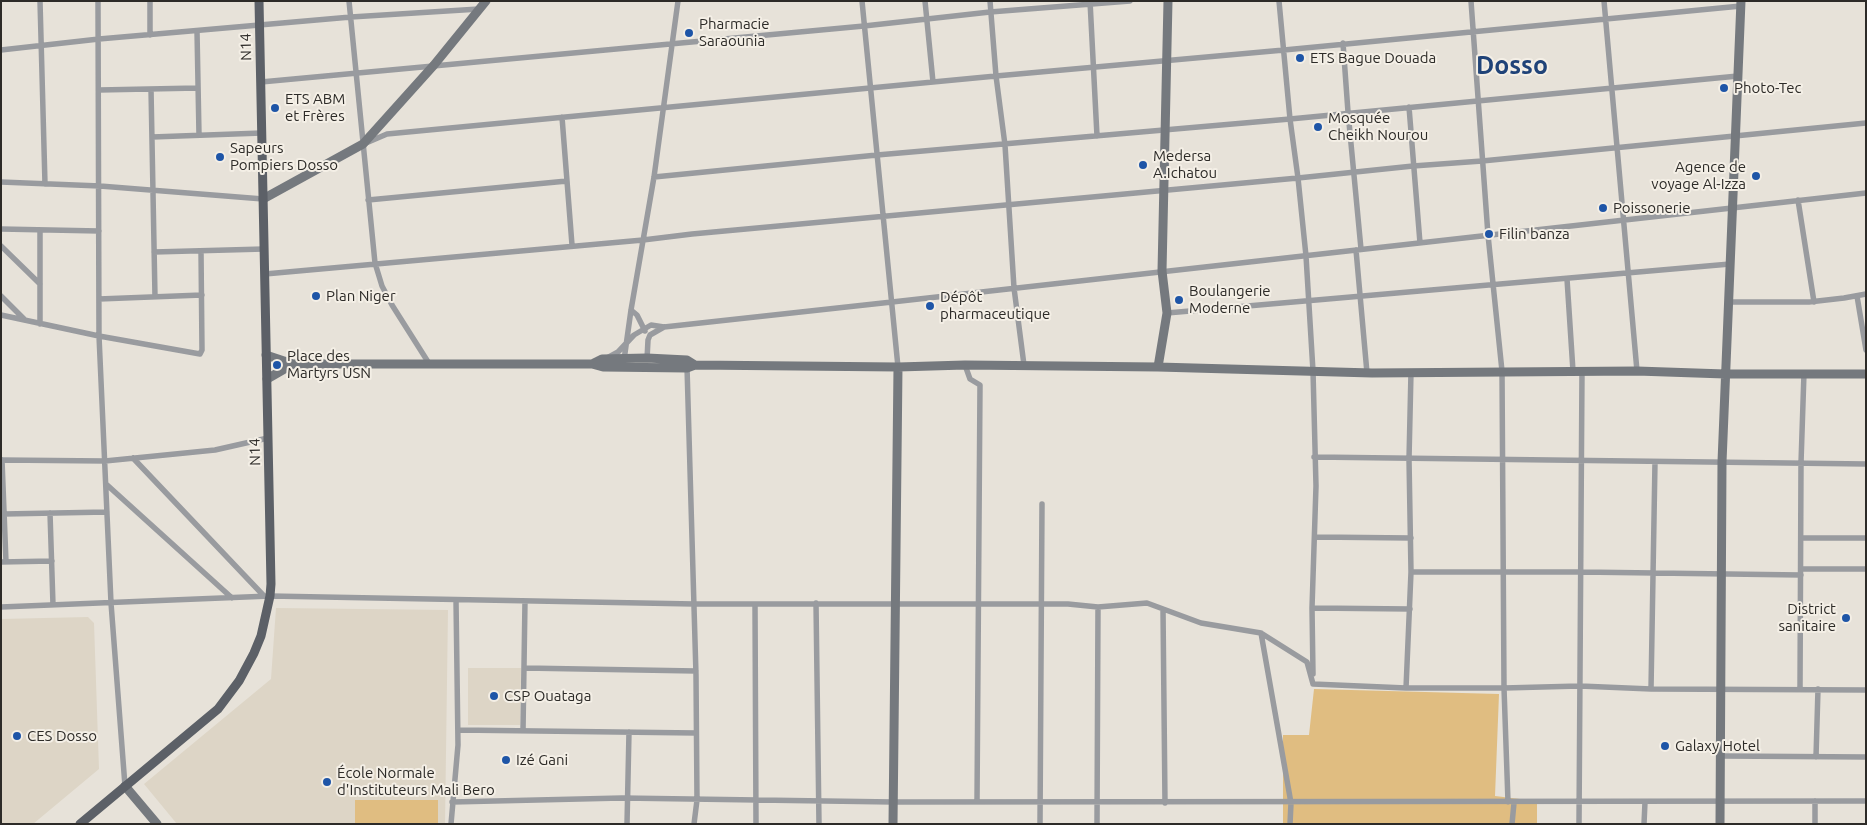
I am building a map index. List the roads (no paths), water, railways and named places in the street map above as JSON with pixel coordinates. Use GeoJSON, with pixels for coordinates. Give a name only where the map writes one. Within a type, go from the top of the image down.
{"type":"FeatureCollection","features":[{"type":"Feature","properties":{"kind":"main road","name":"N14"},"geometry":{"type":"LineString","coordinates":[[80,824],[218,708],[234,688],[254,653],[260,636],[271,584],[259,1]]}},
{"type":"Feature","properties":{"kind":"main road"},"geometry":{"type":"LineString","coordinates":[[263,199],[363,144],[434,65],[486,1]]}},
{"type":"Feature","properties":{"kind":"main road"},"geometry":{"type":"LineString","coordinates":[[1158,367],[1167,313],[1162,271],[1168,1]]}},
{"type":"Feature","properties":{"kind":"main road"},"geometry":{"type":"LineString","coordinates":[[1720,824],[1722,462],[1741,4]]}},
{"type":"Feature","properties":{"kind":"main road"},"geometry":{"type":"LineString","coordinates":[[266,355],[293,364],[592,364],[603,367],[624,363]]}},
{"type":"Feature","properties":{"kind":"main road"},"geometry":{"type":"LineString","coordinates":[[592,364],[602,359],[624,363],[690,365],[898,367],[1024,365],[1367,373],[1637,371],[1725,374],[1866,374]]}},
{"type":"Feature","properties":{"kind":"main road"},"geometry":{"type":"LineString","coordinates":[[267,378],[293,364]]}},
{"type":"Feature","properties":{"kind":"main road"},"geometry":{"type":"LineString","coordinates":[[893,824],[898,367]]}},
{"type":"Feature","properties":{"kind":"main road"},"geometry":{"type":"LineString","coordinates":[[125,786],[157,824]]}},
{"type":"Feature","properties":{"kind":"street"},"geometry":{"type":"LineString","coordinates":[[40,1],[44,184]]}},
{"type":"Feature","properties":{"kind":"street"},"geometry":{"type":"LineString","coordinates":[[98,1],[99,336],[111,603],[125,786]]}},
{"type":"Feature","properties":{"kind":"street"},"geometry":{"type":"LineString","coordinates":[[150,1],[150,34]]}},
{"type":"Feature","properties":{"kind":"street"},"geometry":{"type":"LineString","coordinates":[[349,1],[375,263],[382,286],[392,306],[430,365]]}},
{"type":"Feature","properties":{"kind":"street"},"geometry":{"type":"LineString","coordinates":[[624,363],[631,310],[654,177],[678,1]]}},
{"type":"Feature","properties":{"kind":"street"},"geometry":{"type":"LineString","coordinates":[[862,1],[898,367]]}},
{"type":"Feature","properties":{"kind":"street"},"geometry":{"type":"LineString","coordinates":[[925,1],[933,82]]}},
{"type":"Feature","properties":{"kind":"street"},"geometry":{"type":"LineString","coordinates":[[990,1],[1004,145],[1014,288],[1024,365]]}},
{"type":"Feature","properties":{"kind":"street"},"geometry":{"type":"LineString","coordinates":[[261,82],[927,20],[990,12],[1130,1]]}},
{"type":"Feature","properties":{"kind":"street"},"geometry":{"type":"LineString","coordinates":[[1279,1],[1306,256],[1313,371],[1315,537],[1312,608],[1313,684]]}},
{"type":"Feature","properties":{"kind":"street"},"geometry":{"type":"LineString","coordinates":[[1471,1],[1488,235],[1502,371],[1504,688],[1512,824]]}},
{"type":"Feature","properties":{"kind":"street"},"geometry":{"type":"LineString","coordinates":[[1604,1],[1637,371]]}},
{"type":"Feature","properties":{"kind":"street"},"geometry":{"type":"LineString","coordinates":[[1090,3],[1097,136]]}},
{"type":"Feature","properties":{"kind":"street"},"geometry":{"type":"LineString","coordinates":[[363,144],[387,134],[1284,50],[1741,4]]}},
{"type":"Feature","properties":{"kind":"street"},"geometry":{"type":"LineString","coordinates":[[1,50],[150,34],[351,17],[480,9]]}},
{"type":"Feature","properties":{"kind":"street"},"geometry":{"type":"LineString","coordinates":[[197,31],[199,135]]}},
{"type":"Feature","properties":{"kind":"street"},"geometry":{"type":"LineString","coordinates":[[1343,43],[1354,171],[1360,297],[1367,373]]}},
{"type":"Feature","properties":{"kind":"street"},"geometry":{"type":"LineString","coordinates":[[654,177],[1738,76]]}},
{"type":"Feature","properties":{"kind":"street"},"geometry":{"type":"LineString","coordinates":[[99,90],[198,88]]}},
{"type":"Feature","properties":{"kind":"street"},"geometry":{"type":"LineString","coordinates":[[152,89],[155,298]]}},
{"type":"Feature","properties":{"kind":"street"},"geometry":{"type":"LineString","coordinates":[[1409,107],[1420,243]]}},
{"type":"Feature","properties":{"kind":"street"},"geometry":{"type":"LineString","coordinates":[[562,117],[572,245]]}},
{"type":"Feature","properties":{"kind":"street"},"geometry":{"type":"LineString","coordinates":[[265,274],[643,240],[1165,189],[1298,178],[1354,171],[1482,161],[1617,146],[1866,123]]}},
{"type":"Feature","properties":{"kind":"street"},"geometry":{"type":"LineString","coordinates":[[152,137],[262,133]]}},
{"type":"Feature","properties":{"kind":"street"},"geometry":{"type":"LineString","coordinates":[[368,200],[567,181]]}},
{"type":"Feature","properties":{"kind":"street"},"geometry":{"type":"LineString","coordinates":[[1,182],[100,186],[263,199]]}},
{"type":"Feature","properties":{"kind":"street"},"geometry":{"type":"LineString","coordinates":[[641,322],[651,326],[664,327],[1866,193]]}},
{"type":"Feature","properties":{"kind":"street"},"geometry":{"type":"LineString","coordinates":[[1798,200],[1814,302]]}},
{"type":"Feature","properties":{"kind":"street"},"geometry":{"type":"LineString","coordinates":[[1,229],[99,231]]}},
{"type":"Feature","properties":{"kind":"street"},"geometry":{"type":"LineString","coordinates":[[40,230],[40,324]]}},
{"type":"Feature","properties":{"kind":"street"},"geometry":{"type":"LineString","coordinates":[[1,246],[40,284]]}},
{"type":"Feature","properties":{"kind":"street"},"geometry":{"type":"LineString","coordinates":[[154,252],[264,249]]}},
{"type":"Feature","properties":{"kind":"street"},"geometry":{"type":"LineString","coordinates":[[1,315],[99,336],[200,354],[202,350],[201,251]]}},
{"type":"Feature","properties":{"kind":"street"},"geometry":{"type":"LineString","coordinates":[[1167,313],[1730,264]]}},
{"type":"Feature","properties":{"kind":"street"},"geometry":{"type":"LineString","coordinates":[[1567,279],[1577,371],[1581,461],[1580,824]]}},
{"type":"Feature","properties":{"kind":"street"},"geometry":{"type":"LineString","coordinates":[[1729,302],[1814,302],[1866,294]]}},
{"type":"Feature","properties":{"kind":"street"},"geometry":{"type":"LineString","coordinates":[[99,299],[202,295]]}},
{"type":"Feature","properties":{"kind":"street"},"geometry":{"type":"LineString","coordinates":[[1,296],[25,320]]}},
{"type":"Feature","properties":{"kind":"street"},"geometry":{"type":"LineString","coordinates":[[1857,296],[1866,350]]}},
{"type":"Feature","properties":{"kind":"street"},"geometry":{"type":"LineString","coordinates":[[631,310],[645,329],[648,340],[647,363]]}},
{"type":"Feature","properties":{"kind":"street"},"geometry":{"type":"LineString","coordinates":[[602,359],[618,352],[634,335],[651,326]]}},
{"type":"Feature","properties":{"kind":"street"},"geometry":{"type":"LineString","coordinates":[[648,340],[650,335],[664,327]]}},
{"type":"Feature","properties":{"kind":"street"},"geometry":{"type":"LineString","coordinates":[[690,365],[696,670],[697,800],[694,824]]}},
{"type":"Feature","properties":{"kind":"street"},"geometry":{"type":"LineString","coordinates":[[965,365],[970,379],[980,385],[977,802]]}},
{"type":"Feature","properties":{"kind":"street"},"geometry":{"type":"LineString","coordinates":[[1406,688],[1411,572],[1410,459],[1412,372]]}},
{"type":"Feature","properties":{"kind":"street"},"geometry":{"type":"LineString","coordinates":[[1800,689],[1804,373]]}},
{"type":"Feature","properties":{"kind":"street"},"geometry":{"type":"LineString","coordinates":[[52,560],[4,562],[2,460],[105,461],[215,450],[268,438]]}},
{"type":"Feature","properties":{"kind":"street"},"geometry":{"type":"LineString","coordinates":[[1314,457],[1866,464]]}},
{"type":"Feature","properties":{"kind":"street"},"geometry":{"type":"LineString","coordinates":[[133,458],[267,596]]}},
{"type":"Feature","properties":{"kind":"street"},"geometry":{"type":"LineString","coordinates":[[1651,689],[1655,462]]}},
{"type":"Feature","properties":{"kind":"street"},"geometry":{"type":"LineString","coordinates":[[106,484],[232,598]]}},
{"type":"Feature","properties":{"kind":"street"},"geometry":{"type":"LineString","coordinates":[[1040,824],[1042,504]]}},
{"type":"Feature","properties":{"kind":"street"},"geometry":{"type":"LineString","coordinates":[[4,514],[107,512]]}},
{"type":"Feature","properties":{"kind":"street"},"geometry":{"type":"LineString","coordinates":[[50,513],[54,605]]}},
{"type":"Feature","properties":{"kind":"street"},"geometry":{"type":"LineString","coordinates":[[1315,537],[1411,538]]}},
{"type":"Feature","properties":{"kind":"street"},"geometry":{"type":"LineString","coordinates":[[1801,538],[1866,538]]}},
{"type":"Feature","properties":{"kind":"street"},"geometry":{"type":"LineString","coordinates":[[1411,572],[1722,574],[1866,569]]}},
{"type":"Feature","properties":{"kind":"street"},"geometry":{"type":"LineString","coordinates":[[1,607],[267,596],[694,604],[1042,604],[1098,607],[1148,603],[1201,623],[1261,633],[1307,662],[1313,684]]}},
{"type":"Feature","properties":{"kind":"street"},"geometry":{"type":"LineString","coordinates":[[452,824],[452,802],[458,745],[456,600]]}},
{"type":"Feature","properties":{"kind":"street"},"geometry":{"type":"LineString","coordinates":[[523,731],[525,601]]}},
{"type":"Feature","properties":{"kind":"street"},"geometry":{"type":"LineString","coordinates":[[755,604],[756,824]]}},
{"type":"Feature","properties":{"kind":"street"},"geometry":{"type":"LineString","coordinates":[[816,604],[819,824]]}},
{"type":"Feature","properties":{"kind":"street"},"geometry":{"type":"LineString","coordinates":[[1097,824],[1098,607]]}},
{"type":"Feature","properties":{"kind":"street"},"geometry":{"type":"LineString","coordinates":[[1312,608],[1410,609]]}},
{"type":"Feature","properties":{"kind":"street"},"geometry":{"type":"LineString","coordinates":[[1163,609],[1164,803]]}},
{"type":"Feature","properties":{"kind":"street"},"geometry":{"type":"LineString","coordinates":[[1261,633],[1292,803],[1290,824]]}},
{"type":"Feature","properties":{"kind":"street"},"geometry":{"type":"LineString","coordinates":[[524,668],[696,670]]}},
{"type":"Feature","properties":{"kind":"street"},"geometry":{"type":"LineString","coordinates":[[1313,684],[1406,688],[1580,686],[1651,689],[1866,690]]}},
{"type":"Feature","properties":{"kind":"street"},"geometry":{"type":"LineString","coordinates":[[1816,757],[1818,689]]}},
{"type":"Feature","properties":{"kind":"street"},"geometry":{"type":"LineString","coordinates":[[458,730],[696,733]]}},
{"type":"Feature","properties":{"kind":"street"},"geometry":{"type":"LineString","coordinates":[[628,824],[629,732]]}},
{"type":"Feature","properties":{"kind":"street"},"geometry":{"type":"LineString","coordinates":[[1721,756],[1866,757]]}},
{"type":"Feature","properties":{"kind":"street"},"geometry":{"type":"LineString","coordinates":[[452,802],[628,799],[893,802],[1097,801],[1102,803],[1511,803],[1580,800],[1645,802],[1866,801]]}},
{"type":"Feature","properties":{"kind":"street"},"geometry":{"type":"LineString","coordinates":[[1815,801],[1815,824]]}},
{"type":"Feature","properties":{"kind":"street"},"geometry":{"type":"LineString","coordinates":[[1644,824],[1645,802]]}},
{"type":"Feature","properties":{"kind":"place","name":"Pharmacie Saraounia"},"geometry":{"type":"Point","coordinates":[689,33]}},
{"type":"Feature","properties":{"kind":"place","name":"ETS Bague Douada"},"geometry":{"type":"Point","coordinates":[1300,58]}},
{"type":"Feature","properties":{"kind":"place","name":"Photo-Tec"},"geometry":{"type":"Point","coordinates":[1724,88]}},
{"type":"Feature","properties":{"kind":"place","name":"ETS ABM et Frères"},"geometry":{"type":"Point","coordinates":[275,108]}},
{"type":"Feature","properties":{"kind":"place","name":"Mosquée Cheikh Nourou"},"geometry":{"type":"Point","coordinates":[1318,127]}},
{"type":"Feature","properties":{"kind":"place","name":"Sapeurs Pompiers Dosso"},"geometry":{"type":"Point","coordinates":[220,157]}},
{"type":"Feature","properties":{"kind":"place","name":"Medersa A.Ichatou"},"geometry":{"type":"Point","coordinates":[1143,165]}},
{"type":"Feature","properties":{"kind":"place","name":"Agence de voyage Al-Izza"},"geometry":{"type":"Point","coordinates":[1756,176]}},
{"type":"Feature","properties":{"kind":"place","name":"Poissonerie"},"geometry":{"type":"Point","coordinates":[1603,208]}},
{"type":"Feature","properties":{"kind":"place","name":"Filin banza"},"geometry":{"type":"Point","coordinates":[1489,234]}},
{"type":"Feature","properties":{"kind":"place","name":"Plan Niger"},"geometry":{"type":"Point","coordinates":[316,296]}},
{"type":"Feature","properties":{"kind":"place","name":"Boulangerie Moderne"},"geometry":{"type":"Point","coordinates":[1179,300]}},
{"type":"Feature","properties":{"kind":"place","name":"Dépôt pharmaceutique"},"geometry":{"type":"Point","coordinates":[930,306]}},
{"type":"Feature","properties":{"kind":"place","name":"Place des Martyrs USN"},"geometry":{"type":"Point","coordinates":[277,365]}},
{"type":"Feature","properties":{"kind":"place","name":"District sanitaire"},"geometry":{"type":"Point","coordinates":[1846,618]}},
{"type":"Feature","properties":{"kind":"place","name":"CSP Ouataga"},"geometry":{"type":"Point","coordinates":[494,696]}},
{"type":"Feature","properties":{"kind":"place","name":"CES Dosso"},"geometry":{"type":"Point","coordinates":[17,736]}},
{"type":"Feature","properties":{"kind":"place","name":"Galaxy Hotel"},"geometry":{"type":"Point","coordinates":[1665,746]}},
{"type":"Feature","properties":{"kind":"place","name":"Izé Gani"},"geometry":{"type":"Point","coordinates":[506,760]}},
{"type":"Feature","properties":{"kind":"place","name":"École Normale d'Instituteurs Mali Bero"},"geometry":{"type":"Point","coordinates":[327,782]}},
{"type":"Feature","properties":{"kind":"district","name":"Dosso"},"geometry":{"type":"Point","coordinates":[1512,66]}}]}
